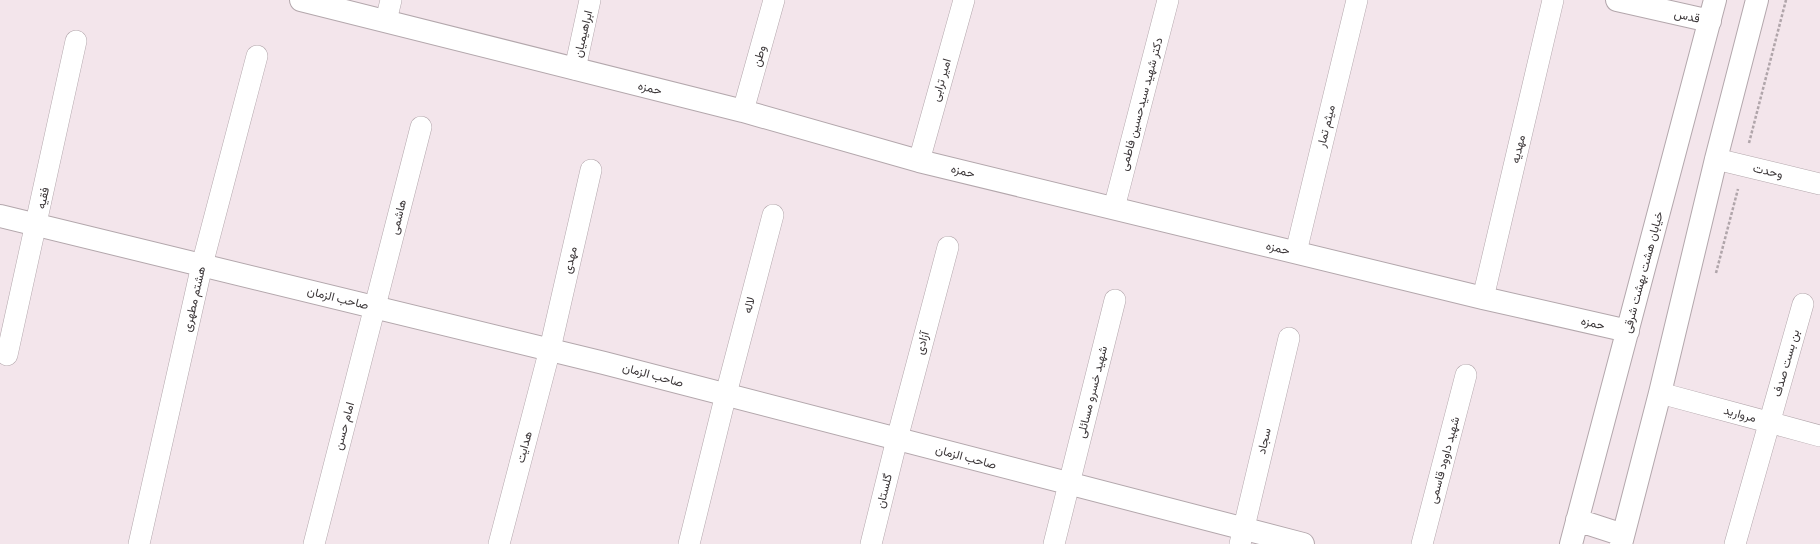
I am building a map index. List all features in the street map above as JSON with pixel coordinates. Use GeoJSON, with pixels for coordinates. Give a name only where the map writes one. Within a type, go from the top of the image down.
{"type":"FeatureCollection","features":[{"type":"Feature","properties":{"kind":"street","name":"حمزه"},"geometry":{"type":"LineString","coordinates":[[301,0],[743,111],[919,160],[1483,298],[1628,331]]}},
{"type":"Feature","properties":{"kind":"street"},"geometry":{"type":"LineString","coordinates":[[386,21],[391,0]]}},
{"type":"Feature","properties":{"kind":"street","name":"ابراهیمیان"},"geometry":{"type":"LineString","coordinates":[[575,69],[590,0]]}},
{"type":"Feature","properties":{"kind":"street","name":"وطن"},"geometry":{"type":"LineString","coordinates":[[743,111],[774,0]]}},
{"type":"Feature","properties":{"kind":"street","name":"امیر ترابی"},"geometry":{"type":"LineString","coordinates":[[919,160],[964,0]]}},
{"type":"Feature","properties":{"kind":"street","name":"دکتر شهید سیدحسین فاطمی"},"geometry":{"type":"LineString","coordinates":[[1114,208],[1168,0]]}},
{"type":"Feature","properties":{"kind":"street","name":"میثم تمار"},"geometry":{"type":"LineString","coordinates":[[1296,252],[1357,0]]}},
{"type":"Feature","properties":{"kind":"street","name":"مهدیه"},"geometry":{"type":"LineString","coordinates":[[1483,298],[1553,0]]}},
{"type":"Feature","properties":{"kind":"street","name":"قدس"},"geometry":{"type":"LineString","coordinates":[[1617,0],[1710,21]]}},
{"type":"Feature","properties":{"kind":"street","name":"خیابان هشت بهشت شرقی"},"geometry":{"type":"LineString","coordinates":[[1571,544],[1715,0]]}},
{"type":"Feature","properties":{"kind":"street"},"geometry":{"type":"LineString","coordinates":[[1577,520],[1622,540],[1660,393],[1716,159],[1757,0]]}},
{"type":"Feature","properties":{"kind":"street","name":"فقیه"},"geometry":{"type":"LineString","coordinates":[[7,355],[37,226],[76,42]]}},
{"type":"Feature","properties":{"kind":"street","name":"هشتم مطهری"},"geometry":{"type":"LineString","coordinates":[[139,544],[138,540],[202,265],[257,56]]}},
{"type":"Feature","properties":{"kind":"street","name":"هاشمی"},"geometry":{"type":"LineString","coordinates":[[375,307],[421,127]]}},
{"type":"Feature","properties":{"kind":"street","name":"وحدت"},"geometry":{"type":"LineString","coordinates":[[1716,159],[1820,184]]}},
{"type":"Feature","properties":{"kind":"street","name":"مهدی"},"geometry":{"type":"LineString","coordinates":[[550,349],[591,170]]}},
{"type":"Feature","properties":{"kind":"street","name":"لاله"},"geometry":{"type":"LineString","coordinates":[[689,544],[726,394],[773,215]]}},
{"type":"Feature","properties":{"kind":"street","name":"صاحب الزمان"},"geometry":{"type":"LineString","coordinates":[[0,216],[550,349],[726,394],[1068,484],[1242,537],[1303,544]]}},
{"type":"Feature","properties":{"kind":"street","name":"آزادی"},"geometry":{"type":"LineString","coordinates":[[897,439],[948,247]]}},
{"type":"Feature","properties":{"kind":"street","name":"شهید خسرو مسائلی"},"geometry":{"type":"LineString","coordinates":[[1054,544],[1115,300]]}},
{"type":"Feature","properties":{"kind":"street","name":"بن بست صدف"},"geometry":{"type":"LineString","coordinates":[[1735,544],[1768,422],[1803,304]]}},
{"type":"Feature","properties":{"kind":"street","name":"امام حسن"},"geometry":{"type":"LineString","coordinates":[[314,544],[375,307]]}},
{"type":"Feature","properties":{"kind":"street","name":"سجاد"},"geometry":{"type":"LineString","coordinates":[[1242,537],[1289,338]]}},
{"type":"Feature","properties":{"kind":"street","name":"هدایت"},"geometry":{"type":"LineString","coordinates":[[499,544],[550,349]]}},
{"type":"Feature","properties":{"kind":"street","name":"شهید داوود قاسمی"},"geometry":{"type":"LineString","coordinates":[[1422,544],[1466,376]]}},
{"type":"Feature","properties":{"kind":"street","name":"مروارید"},"geometry":{"type":"LineString","coordinates":[[1660,393],[1820,436]]}},
{"type":"Feature","properties":{"kind":"street","name":"گلستان"},"geometry":{"type":"LineString","coordinates":[[871,544],[897,439]]}}]}
